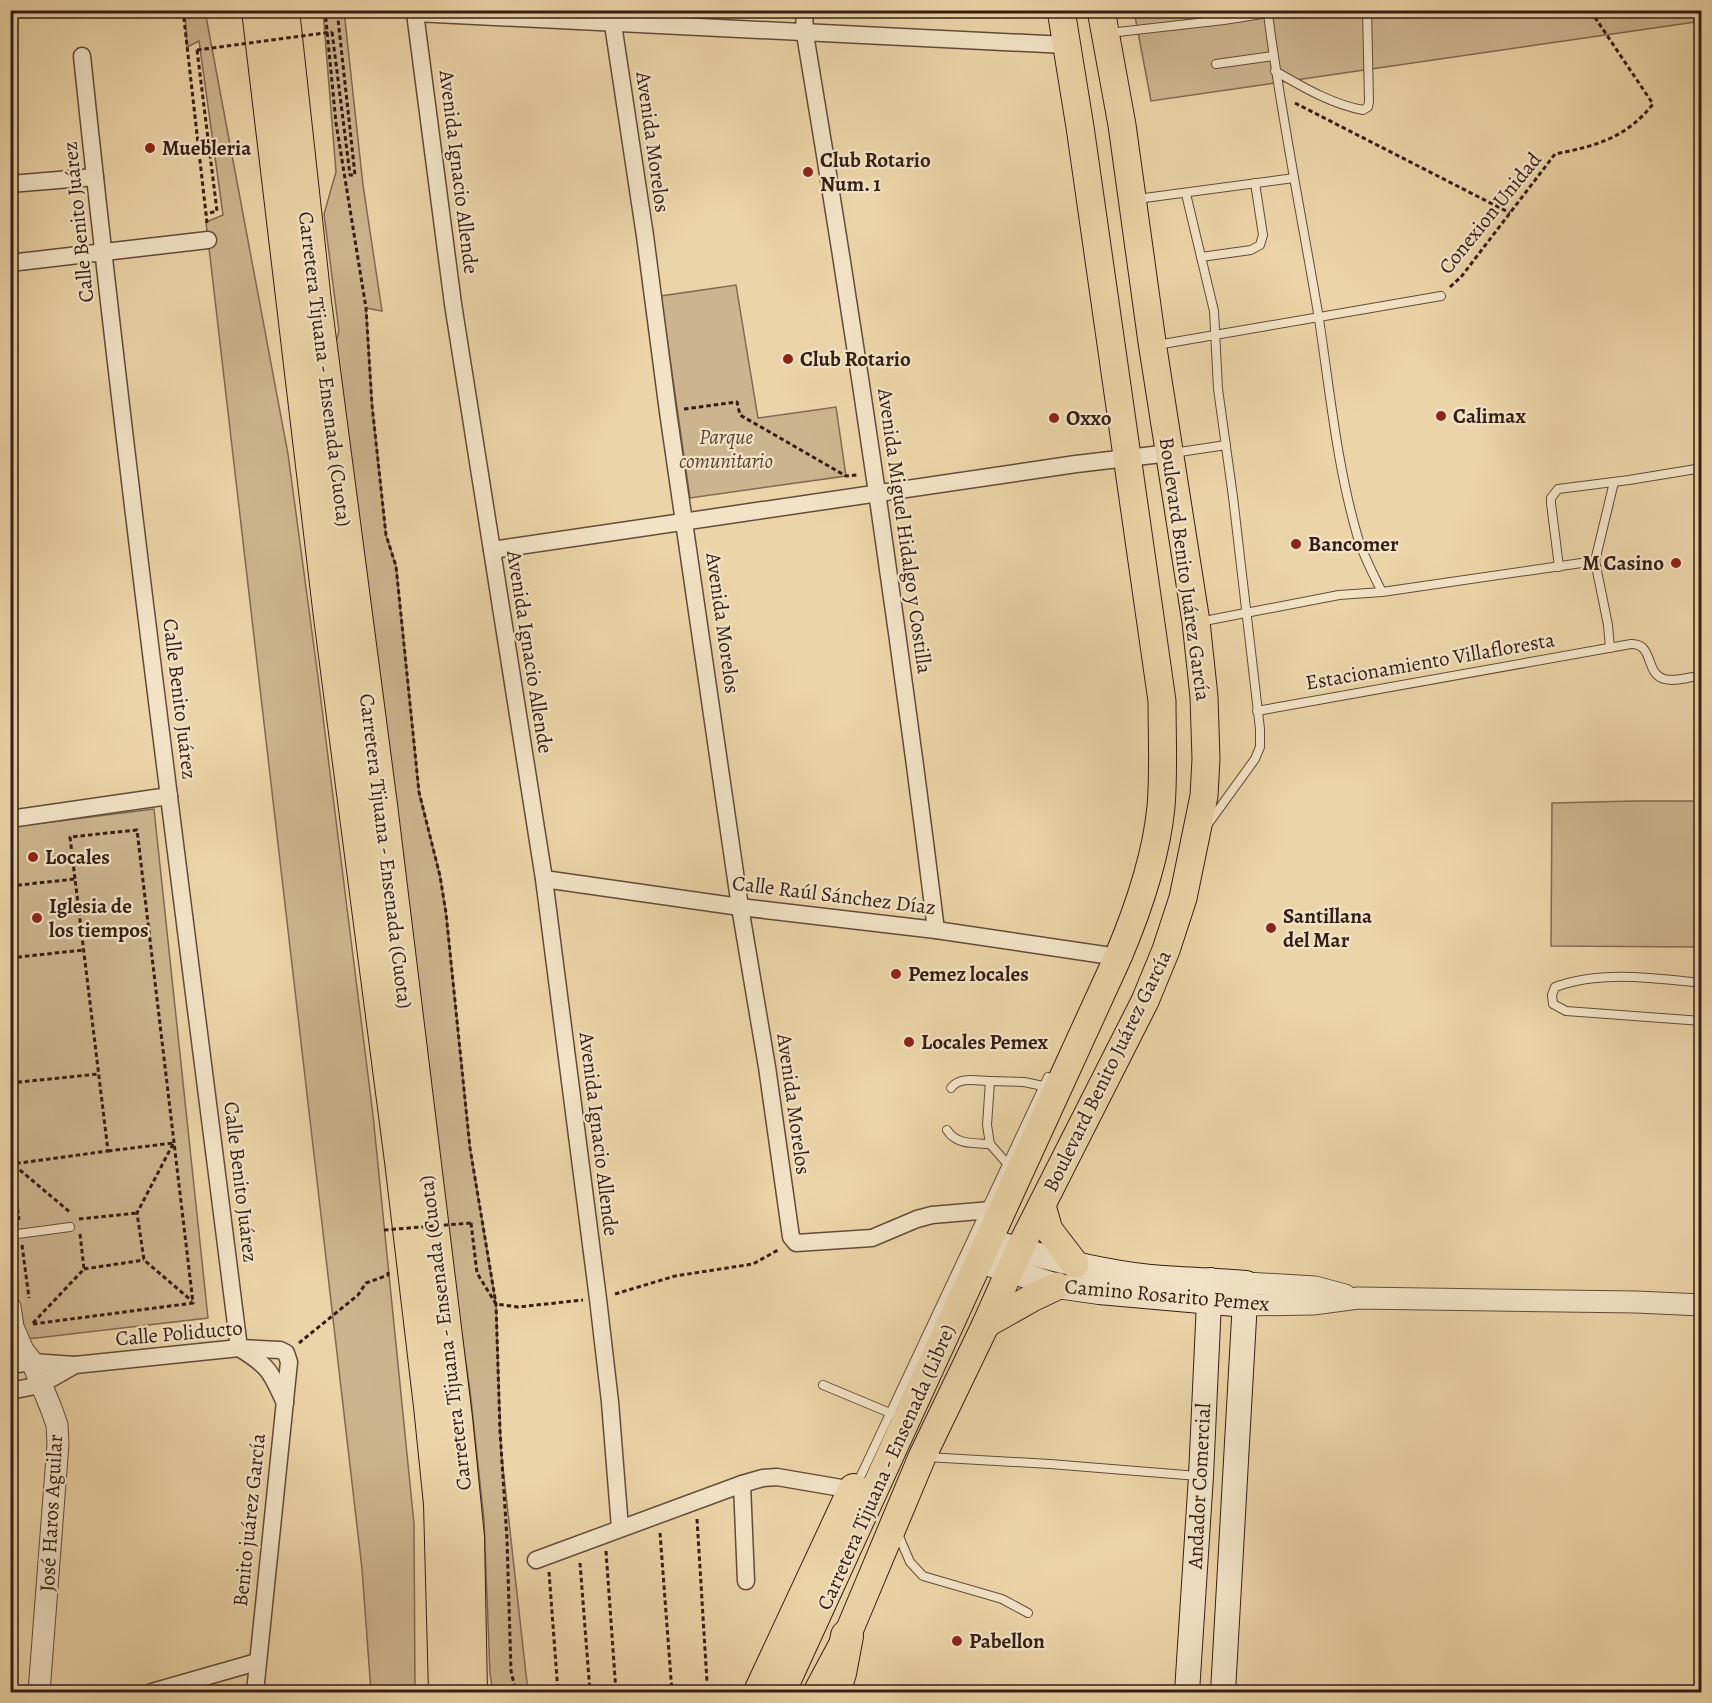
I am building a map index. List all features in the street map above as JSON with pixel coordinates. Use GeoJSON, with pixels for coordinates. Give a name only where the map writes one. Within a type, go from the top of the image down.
{"type":"FeatureCollection","features":[{"type":"Feature","properties":{"kind":"highway","name":"Carretera Tijuana - Ensenada (Cuota)"},"geometry":{"type":"LineString","coordinates":[[258,10],[330,617],[401,1161],[430,1406],[440,1504],[442,1685]]}},
{"type":"Feature","properties":{"kind":"highway","name":"Carretera Tijuana - Ensenada (Cuota)"},"geometry":{"type":"LineString","coordinates":[[286,18],[315,302],[382,816],[456,1418],[468,1537],[471,1692]]}},
{"type":"Feature","properties":{"kind":"highway"},"geometry":{"type":"LineString","coordinates":[[760,1692],[864,1492]]}},
{"type":"Feature","properties":{"kind":"highway"},"geometry":{"type":"LineString","coordinates":[[470,1583],[483,1692]]}},
{"type":"Feature","properties":{"kind":"highway"},"geometry":{"type":"LineString","coordinates":[[834,1692],[847,1636]]}},
{"type":"Feature","properties":{"kind":"main road","name":"Boulevard Benito Juárez García"},"geometry":{"type":"LineString","coordinates":[[985,1251],[995,1209],[1012,1170],[1107,959],[1140,904],[1160,808],[1163,759],[1162,701],[1080,127],[1061,10]]}},
{"type":"Feature","properties":{"kind":"main road","name":"Boulevard Benito Juárez García"},"geometry":{"type":"LineString","coordinates":[[1014,1261],[1145,1001],[1166,950],[1183,898],[1204,796],[1206,759],[1204,696],[1196,622],[1153,346],[1122,125],[1103,22]]}},
{"type":"Feature","properties":{"kind":"main road"},"geometry":{"type":"LineString","coordinates":[[1042,1206],[1049,1230],[1075,1264]]}},
{"type":"Feature","properties":{"kind":"main road","name":"Camino Rosarito Pemex"},"geometry":{"type":"LineString","coordinates":[[985,1251],[1014,1261],[1058,1286],[1099,1292],[1209,1291],[1246,1294]]}},
{"type":"Feature","properties":{"kind":"main road","name":"Carretera Tijuana - Ensenada (Libre)"},"geometry":{"type":"LineString","coordinates":[[782,1692],[864,1492],[899,1416],[985,1251]]}},
{"type":"Feature","properties":{"kind":"main road","name":"Camino Rosarito Pemex"},"geometry":{"type":"LineString","coordinates":[[1014,1261],[1075,1264],[1152,1277],[1209,1291]]}},
{"type":"Feature","properties":{"kind":"main road","name":"Carretera Tijuana - Ensenada (Libre)"},"geometry":{"type":"LineString","coordinates":[[817,1692],[847,1636],[922,1457],[1014,1261]]}},
{"type":"Feature","properties":{"kind":"main road"},"geometry":{"type":"LineString","coordinates":[[986,1324],[1058,1286]]}},
{"type":"Feature","properties":{"kind":"main road","name":"Andador Comercial"},"geometry":{"type":"LineString","coordinates":[[1187,1692],[1201,1476],[1209,1291]]}},
{"type":"Feature","properties":{"kind":"main road","name":"Andador Comercial"},"geometry":{"type":"LineString","coordinates":[[1223,1692],[1246,1294]]}},
{"type":"Feature","properties":{"kind":"street","name":"Avenida Miguel Hidalgo y Costilla"},"geometry":{"type":"LineString","coordinates":[[804,10],[846,276],[907,698],[936,930]]}},
{"type":"Feature","properties":{"kind":"street"},"geometry":{"type":"LineString","coordinates":[[426,12],[612,16],[806,34],[1066,45]]}},
{"type":"Feature","properties":{"kind":"street","name":"Avenida Ignacio Allende"},"geometry":{"type":"LineString","coordinates":[[426,12],[453,304],[544,879],[598,1299],[610,1402],[613,1531]]}},
{"type":"Feature","properties":{"kind":"street","name":"Avenida Morelos"},"geometry":{"type":"LineString","coordinates":[[612,16],[740,907],[793,1241]]}},
{"type":"Feature","properties":{"kind":"street","name":"Calle Benito Juárez"},"geometry":{"type":"LineString","coordinates":[[82,56],[103,252],[169,796],[239,1348]]}},
{"type":"Feature","properties":{"kind":"street"},"geometry":{"type":"LineString","coordinates":[[10,184],[95,177]]}},
{"type":"Feature","properties":{"kind":"street"},"geometry":{"type":"LineString","coordinates":[[10,263],[208,240]]}},
{"type":"Feature","properties":{"kind":"street"},"geometry":{"type":"LineString","coordinates":[[492,550],[1076,464],[1170,453]]}},
{"type":"Feature","properties":{"kind":"street"},"geometry":{"type":"LineString","coordinates":[[10,819],[169,796]]}},
{"type":"Feature","properties":{"kind":"street","name":"Calle Raúl Sánchez Díaz"},"geometry":{"type":"LineString","coordinates":[[544,879],[740,907],[936,930],[1107,959]]}},
{"type":"Feature","properties":{"kind":"street"},"geometry":{"type":"LineString","coordinates":[[793,1241],[799,1244],[872,1238],[917,1219],[995,1209]]}},
{"type":"Feature","properties":{"kind":"street","name":"Camino Rosarito Pemex"},"geometry":{"type":"LineString","coordinates":[[1246,1294],[1313,1304],[1358,1298],[1701,1305]]}},
{"type":"Feature","properties":{"kind":"street","name":"José Haros Aguilar"},"geometry":{"type":"LineString","coordinates":[[23,1307],[13,1327],[23,1350],[32,1362],[54,1416],[58,1444],[39,1692]]}},
{"type":"Feature","properties":{"kind":"street"},"geometry":{"type":"LineString","coordinates":[[239,1348],[256,1358],[271,1372],[285,1403]]}},
{"type":"Feature","properties":{"kind":"street","name":"Calle Poliducto"},"geometry":{"type":"LineString","coordinates":[[10,1365],[32,1362],[75,1365],[239,1348],[280,1350],[286,1353]]}},
{"type":"Feature","properties":{"kind":"street","name":"Benito juárez García"},"geometry":{"type":"LineString","coordinates":[[255,1692],[289,1362],[286,1353]]}},
{"type":"Feature","properties":{"kind":"street","name":"Calle Poliducto"},"geometry":{"type":"LineString","coordinates":[[10,1391],[40,1385],[75,1365]]}},
{"type":"Feature","properties":{"kind":"street"},"geometry":{"type":"LineString","coordinates":[[542,1558],[696,1500],[763,1478],[777,1477],[864,1492]]}},
{"type":"Feature","properties":{"kind":"street"},"geometry":{"type":"LineString","coordinates":[[742,1484],[746,1581]]}},
{"type":"Feature","properties":{"kind":"street"},"geometry":{"type":"LineString","coordinates":[[152,1692],[257,1662]]}},
{"type":"Feature","properties":{"kind":"lane"},"geometry":{"type":"LineString","coordinates":[[1196,10],[1212,21]]}},
{"type":"Feature","properties":{"kind":"lane"},"geometry":{"type":"LineString","coordinates":[[1103,22],[1212,21],[1287,10]]}},
{"type":"Feature","properties":{"kind":"lane"},"geometry":{"type":"LineString","coordinates":[[1275,71],[1328,99],[1358,109],[1363,110],[1368,107],[1370,101],[1366,10]]}},
{"type":"Feature","properties":{"kind":"lane"},"geometry":{"type":"LineString","coordinates":[[1268,14],[1275,71],[1318,318],[1334,426],[1358,537],[1382,592]]}},
{"type":"Feature","properties":{"kind":"lane"},"geometry":{"type":"LineString","coordinates":[[1216,63],[1273,56]]}},
{"type":"Feature","properties":{"kind":"lane"},"geometry":{"type":"LineString","coordinates":[[1132,199],[1186,194],[1294,178]]}},
{"type":"Feature","properties":{"kind":"lane"},"geometry":{"type":"LineString","coordinates":[[1201,257],[1251,250],[1260,245],[1263,235],[1255,183]]}},
{"type":"Feature","properties":{"kind":"lane"},"geometry":{"type":"LineString","coordinates":[[1186,194],[1214,311],[1218,388],[1233,497],[1260,747],[1255,759],[1195,841]]}},
{"type":"Feature","properties":{"kind":"lane"},"geometry":{"type":"LineString","coordinates":[[1153,346],[1441,296]]}},
{"type":"Feature","properties":{"kind":"lane"},"geometry":{"type":"LineString","coordinates":[[1170,453],[1226,445]]}},
{"type":"Feature","properties":{"kind":"lane"},"geometry":{"type":"LineString","coordinates":[[1559,567],[1551,503],[1554,493],[1563,488],[1701,468]]}},
{"type":"Feature","properties":{"kind":"lane"},"geometry":{"type":"LineString","coordinates":[[1610,648],[1608,625],[1595,561],[1614,482]]}},
{"type":"Feature","properties":{"kind":"lane"},"geometry":{"type":"LineString","coordinates":[[1196,622],[1340,595],[1382,592],[1595,561]]}},
{"type":"Feature","properties":{"kind":"lane","name":"Estacionamiento Villafloresta"},"geometry":{"type":"LineString","coordinates":[[1257,711],[1631,644],[1640,645],[1657,675],[1665,680],[1701,675]]}},
{"type":"Feature","properties":{"kind":"lane"},"geometry":{"type":"LineString","coordinates":[[1701,982],[1599,976],[1570,981],[1555,987],[1552,995],[1553,1004],[1566,1011],[1701,1021]]}},
{"type":"Feature","properties":{"kind":"lane"},"geometry":{"type":"LineString","coordinates":[[951,1088],[955,1082],[963,1080],[1050,1088],[1055,1063]]}},
{"type":"Feature","properties":{"kind":"lane"},"geometry":{"type":"LineString","coordinates":[[990,1081],[987,1125],[990,1144],[1012,1170]]}},
{"type":"Feature","properties":{"kind":"lane"},"geometry":{"type":"LineString","coordinates":[[947,1130],[957,1141],[990,1144]]}},
{"type":"Feature","properties":{"kind":"lane"},"geometry":{"type":"LineString","coordinates":[[823,1384],[899,1416],[995,1209]]}},
{"type":"Feature","properties":{"kind":"lane"},"geometry":{"type":"LineString","coordinates":[[10,1234],[69,1227]]}},
{"type":"Feature","properties":{"kind":"lane"},"geometry":{"type":"LineString","coordinates":[[922,1457],[1201,1476]]}},
{"type":"Feature","properties":{"kind":"lane"},"geometry":{"type":"LineString","coordinates":[[895,1523],[910,1562],[923,1576],[1002,1599],[1028,1612]]}},
{"type":"Feature","properties":{"kind":"path"},"geometry":{"type":"LineString","coordinates":[[183,10],[208,240]]}},
{"type":"Feature","properties":{"kind":"path"},"geometry":{"type":"LineString","coordinates":[[326,10],[336,123],[366,308],[372,405],[386,535],[396,566],[419,792],[440,876],[446,913],[470,1148],[496,1304],[511,1671],[516,1692]]}},
{"type":"Feature","properties":{"kind":"path"},"geometry":{"type":"LineString","coordinates":[[206,214],[217,211],[197,50],[332,32],[350,175],[356,175],[337,10]]}},
{"type":"Feature","properties":{"kind":"path","name":"Conexion Unidad"},"geometry":{"type":"LineString","coordinates":[[1441,296],[1461,277],[1555,154],[1596,146],[1639,121],[1653,104],[1590,10]]}},
{"type":"Feature","properties":{"kind":"path"},"geometry":{"type":"LineString","coordinates":[[1291,101],[1510,213]]}},
{"type":"Feature","properties":{"kind":"path"},"geometry":{"type":"LineString","coordinates":[[668,412],[737,402],[740,415],[846,476],[874,474]]}},
{"type":"Feature","properties":{"kind":"path"},"geometry":{"type":"LineString","coordinates":[[108,1151],[70,837],[137,830],[193,1302]]}},
{"type":"Feature","properties":{"kind":"path"},"geometry":{"type":"LineString","coordinates":[[10,886],[75,879]]}},
{"type":"Feature","properties":{"kind":"path"},"geometry":{"type":"LineString","coordinates":[[10,958],[83,950]]}},
{"type":"Feature","properties":{"kind":"path"},"geometry":{"type":"LineString","coordinates":[[10,1083],[98,1074]]}},
{"type":"Feature","properties":{"kind":"path"},"geometry":{"type":"LineString","coordinates":[[11,1164],[173,1143]]}},
{"type":"Feature","properties":{"kind":"path"},"geometry":{"type":"LineString","coordinates":[[173,1143],[137,1213],[144,1260],[193,1302]]}},
{"type":"Feature","properties":{"kind":"path"},"geometry":{"type":"LineString","coordinates":[[11,1164],[78,1219],[84,1269]]}},
{"type":"Feature","properties":{"kind":"path"},"geometry":{"type":"LineString","coordinates":[[11,1164],[21,1233],[23,1307],[32,1324]]}},
{"type":"Feature","properties":{"kind":"path"},"geometry":{"type":"LineString","coordinates":[[78,1219],[137,1213]]}},
{"type":"Feature","properties":{"kind":"path"},"geometry":{"type":"LineString","coordinates":[[384,1230],[471,1223],[477,1273],[496,1304]]}},
{"type":"Feature","properties":{"kind":"path"},"geometry":{"type":"LineString","coordinates":[[496,1304],[518,1307],[598,1299],[675,1276],[753,1264],[793,1241]]}},
{"type":"Feature","properties":{"kind":"path"},"geometry":{"type":"LineString","coordinates":[[32,1324],[84,1269],[144,1260]]}},
{"type":"Feature","properties":{"kind":"path"},"geometry":{"type":"LineString","coordinates":[[286,1353],[358,1295],[366,1282],[388,1275]]}},
{"type":"Feature","properties":{"kind":"path"},"geometry":{"type":"LineString","coordinates":[[32,1324],[193,1302]]}},
{"type":"Feature","properties":{"kind":"path"},"geometry":{"type":"LineString","coordinates":[[696,1500],[707,1682]]}},
{"type":"Feature","properties":{"kind":"path"},"geometry":{"type":"LineString","coordinates":[[658,1514],[672,1692]]}},
{"type":"Feature","properties":{"kind":"path"},"geometry":{"type":"LineString","coordinates":[[613,1531],[616,1692]]}},
{"type":"Feature","properties":{"kind":"path"},"geometry":{"type":"LineString","coordinates":[[578,1544],[590,1692]]}},
{"type":"Feature","properties":{"kind":"path"},"geometry":{"type":"LineString","coordinates":[[542,1558],[558,1692]]}},
{"type":"Feature","properties":{"kind":"green space"},"geometry":{"type":"Polygon","coordinates":[[[1701,10],[1702,21],[1151,101],[1134,11],[1701,10]]]}},
{"type":"Feature","properties":{"kind":"green space"},"geometry":{"type":"Polygon","coordinates":[[[185,11],[205,11],[288,454],[373,1115],[414,1524],[415,1692],[371,1692],[362,1569],[206,222],[223,215],[199,41],[187,47],[185,11]]]}},
{"type":"Feature","properties":{"kind":"green space"},"geometry":{"type":"Polygon","coordinates":[[[323,11],[344,11],[363,185],[382,311],[366,308],[372,405],[386,535],[396,566],[419,792],[440,876],[446,913],[470,1148],[496,1304],[501,1450],[528,1692],[493,1692],[490,1674],[484,1520],[470,1390],[452,1269],[333,352],[339,331],[324,214],[336,172],[323,11]]]}},
{"type":"Feature","properties":{"kind":"green space","name":"Parque comunitario"},"geometry":{"type":"Polygon","coordinates":[[[736,285],[758,418],[836,407],[846,476],[690,498],[661,296],[736,285]]]}},
{"type":"Feature","properties":{"kind":"green space"},"geometry":{"type":"Polygon","coordinates":[[[1701,801],[1699,947],[1551,946],[1552,803],[1701,801]]]}},
{"type":"Feature","properties":{"kind":"green space"},"geometry":{"type":"Polygon","coordinates":[[[154,809],[208,1318],[11,1341],[11,827],[154,809]]]}},
{"type":"Feature","properties":{"kind":"place","name":"Muebleria"},"geometry":{"type":"Point","coordinates":[150,148]}},
{"type":"Feature","properties":{"kind":"place","name":"Club Rotario Num. 1"},"geometry":{"type":"Point","coordinates":[808,172]}},
{"type":"Feature","properties":{"kind":"place","name":"Club Rotario"},"geometry":{"type":"Point","coordinates":[788,359]}},
{"type":"Feature","properties":{"kind":"place","name":"Calimax"},"geometry":{"type":"Point","coordinates":[1441,416]}},
{"type":"Feature","properties":{"kind":"place","name":"Oxxo"},"geometry":{"type":"Point","coordinates":[1054,418]}},
{"type":"Feature","properties":{"kind":"place","name":"Bancomer"},"geometry":{"type":"Point","coordinates":[1296,544]}},
{"type":"Feature","properties":{"kind":"place","name":"M Casino"},"geometry":{"type":"Point","coordinates":[1676,563]}},
{"type":"Feature","properties":{"kind":"place","name":"Locales"},"geometry":{"type":"Point","coordinates":[33,857]}},
{"type":"Feature","properties":{"kind":"place","name":"Iglesia de los tiempos"},"geometry":{"type":"Point","coordinates":[37,918]}},
{"type":"Feature","properties":{"kind":"place","name":"Santillana del Mar"},"geometry":{"type":"Point","coordinates":[1271,928]}},
{"type":"Feature","properties":{"kind":"place","name":"Pemez locales"},"geometry":{"type":"Point","coordinates":[896,974]}},
{"type":"Feature","properties":{"kind":"place","name":"Locales Pemex"},"geometry":{"type":"Point","coordinates":[909,1042]}},
{"type":"Feature","properties":{"kind":"place","name":"Pabellon"},"geometry":{"type":"Point","coordinates":[957,1641]}}]}
